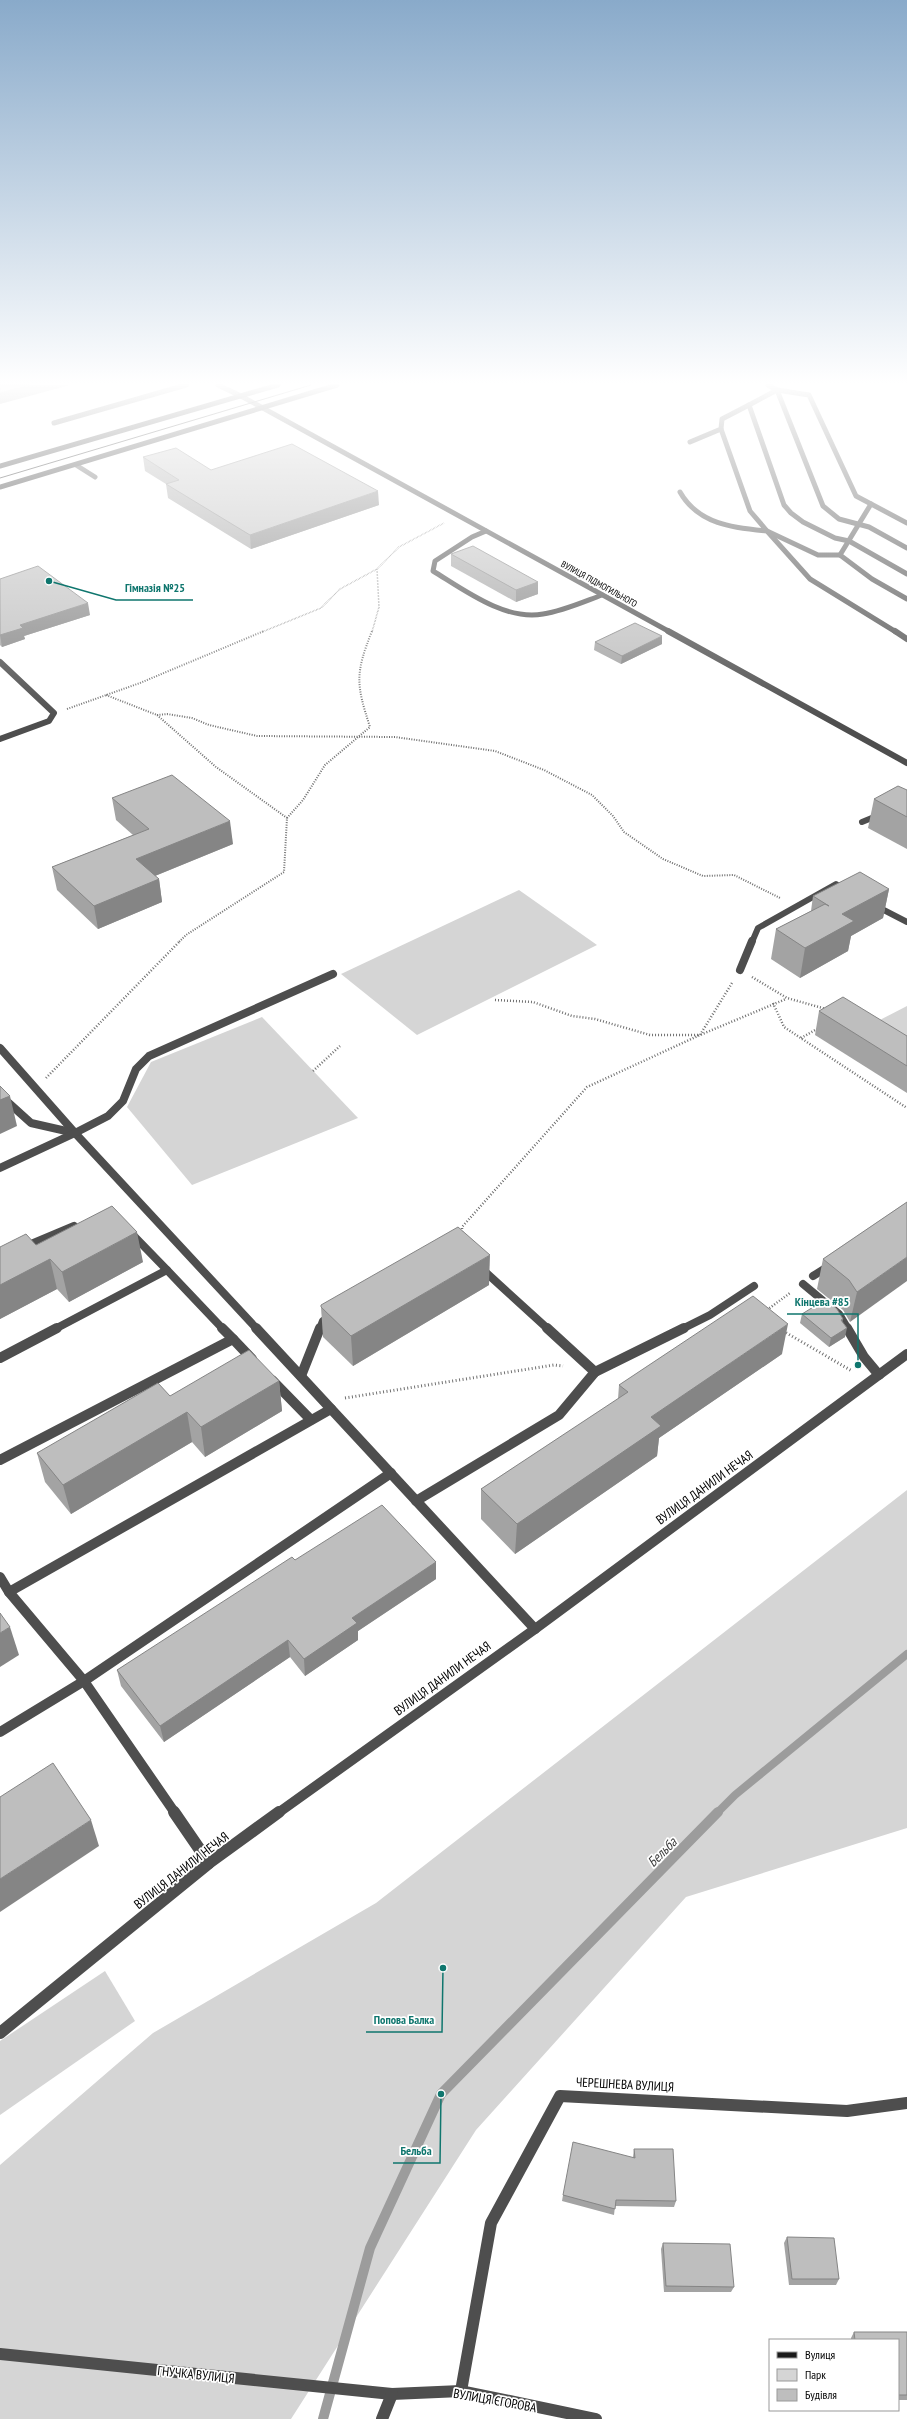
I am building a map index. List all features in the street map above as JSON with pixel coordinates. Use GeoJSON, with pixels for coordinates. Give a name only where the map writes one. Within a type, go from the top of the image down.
{"type":"FeatureCollection","features":[{"type":"Feature","properties":{"kind":"street","name":"ВУЛИЦЯ ПІДМОГИЛЬНОГО"},"geometry":{"type":"LineString","coordinates":[[425,498],[907,763]]}},
{"type":"Feature","properties":{"kind":"street"},"geometry":{"type":"LineString","coordinates":[[683,498],[693,508],[718,524],[742,530],[768,531],[818,556],[840,555],[872,579],[907,599]]}},
{"type":"Feature","properties":{"kind":"street"},"geometry":{"type":"LineString","coordinates":[[745,498],[750,511],[810,579],[907,639]]}},
{"type":"Feature","properties":{"kind":"street"},"geometry":{"type":"LineString","coordinates":[[782,498],[784,505],[803,522],[835,538],[849,541],[907,574]]}},
{"type":"Feature","properties":{"kind":"street"},"geometry":{"type":"LineString","coordinates":[[820,498],[823,506],[839,519],[869,527],[907,548]]}},
{"type":"Feature","properties":{"kind":"street"},"geometry":{"type":"LineString","coordinates":[[860,498],[907,523]]}},
{"type":"Feature","properties":{"kind":"street"},"geometry":{"type":"LineString","coordinates":[[840,555],[871,504]]}},
{"type":"Feature","properties":{"kind":"street"},"geometry":{"type":"LineString","coordinates":[[486,531],[472,536],[435,561],[433,571],[469,593],[506,610],[538,615],[602,595]]}},
{"type":"Feature","properties":{"kind":"street"},"geometry":{"type":"LineString","coordinates":[[0,662],[54,713],[53,718],[43,724],[0,739]]}},
{"type":"Feature","properties":{"kind":"street"},"geometry":{"type":"LineString","coordinates":[[862,822],[889,810]]}},
{"type":"Feature","properties":{"kind":"street"},"geometry":{"type":"LineString","coordinates":[[740,970],[758,928],[836,884],[849,891]]}},
{"type":"Feature","properties":{"kind":"street"},"geometry":{"type":"LineString","coordinates":[[868,902],[907,922]]}},
{"type":"Feature","properties":{"kind":"street"},"geometry":{"type":"LineString","coordinates":[[0,1168],[108,1116],[123,1101],[136,1070],[149,1056],[333,974]]}},
{"type":"Feature","properties":{"kind":"street"},"geometry":{"type":"LineString","coordinates":[[0,1048],[75,1133],[535,1628]]}},
{"type":"Feature","properties":{"kind":"street"},"geometry":{"type":"LineString","coordinates":[[0,1095],[31,1123],[75,1133]]}},
{"type":"Feature","properties":{"kind":"street"},"geometry":{"type":"LineString","coordinates":[[16,1251],[76,1225],[83,1224]]}},
{"type":"Feature","properties":{"kind":"street"},"geometry":{"type":"LineString","coordinates":[[124,1226],[311,1420]]}},
{"type":"Feature","properties":{"kind":"street"},"geometry":{"type":"LineString","coordinates":[[472,1260],[595,1372]]}},
{"type":"Feature","properties":{"kind":"street"},"geometry":{"type":"LineString","coordinates":[[813,1276],[833,1263]]}},
{"type":"Feature","properties":{"kind":"street"},"geometry":{"type":"LineString","coordinates":[[0,1358],[167,1270]]}},
{"type":"Feature","properties":{"kind":"street"},"geometry":{"type":"LineString","coordinates":[[803,1284],[839,1314],[864,1357],[879,1375]]}},
{"type":"Feature","properties":{"kind":"street"},"geometry":{"type":"LineString","coordinates":[[416,1501],[559,1415],[595,1372],[710,1315],[754,1286]]}},
{"type":"Feature","properties":{"kind":"street"},"geometry":{"type":"LineString","coordinates":[[301,1376],[323,1321],[337,1314]]}},
{"type":"Feature","properties":{"kind":"street"},"geometry":{"type":"LineString","coordinates":[[0,1460],[233,1339]]}},
{"type":"Feature","properties":{"kind":"street","name":"ВУЛИЦЯ ДАНИЛИ НЕЧАЯ"},"geometry":{"type":"LineString","coordinates":[[0,2033],[209,1863],[535,1628],[907,1354]]}},
{"type":"Feature","properties":{"kind":"street"},"geometry":{"type":"LineString","coordinates":[[10,1592],[331,1409]]}},
{"type":"Feature","properties":{"kind":"street"},"geometry":{"type":"LineString","coordinates":[[0,1732],[84,1681],[391,1473]]}},
{"type":"Feature","properties":{"kind":"street"},"geometry":{"type":"LineString","coordinates":[[0,1577],[10,1592],[84,1681],[209,1863]]}},
{"type":"Feature","properties":{"kind":"street","name":"ЧЕРЕШНЕВА ВУЛИЦЯ"},"geometry":{"type":"LineString","coordinates":[[461,2391],[491,2224],[560,2096],[847,2111],[907,2103]]}},
{"type":"Feature","properties":{"kind":"street","name":"ГНУЧКА ВУЛИЦЯ"},"geometry":{"type":"LineString","coordinates":[[0,2354],[392,2394]]}},
{"type":"Feature","properties":{"kind":"street","name":"ВУЛИЦЯ ЄГОРОВА"},"geometry":{"type":"LineString","coordinates":[[392,2394],[461,2391],[596,2419]]}},
{"type":"Feature","properties":{"kind":"street"},"geometry":{"type":"LineString","coordinates":[[382,2419],[392,2394]]}},
{"type":"Feature","properties":{"kind":"path"},"geometry":{"type":"LineString","coordinates":[[54,713],[106,695],[320,608],[340,589],[360,576],[377,569],[399,547],[456,515]]}},
{"type":"Feature","properties":{"kind":"path"},"geometry":{"type":"LineString","coordinates":[[35,1088],[186,935],[284,872],[287,818],[296,810],[326,765],[344,746],[362,736],[370,727],[360,701],[358,672],[361,657],[373,630],[379,610],[376,592],[377,569]]}},
{"type":"Feature","properties":{"kind":"path"},"geometry":{"type":"LineString","coordinates":[[106,695],[157,715],[216,767],[287,818]]}},
{"type":"Feature","properties":{"kind":"path"},"geometry":{"type":"LineString","coordinates":[[157,715],[167,714],[192,718],[209,725],[257,736],[395,737],[495,751],[544,770],[592,795],[613,816],[624,832],[663,860],[703,876],[734,875],[797,906]]}},
{"type":"Feature","properties":{"kind":"path"},"geometry":{"type":"LineString","coordinates":[[700,1035],[740,970],[787,998],[829,1010]]}},
{"type":"Feature","properties":{"kind":"path"},"geometry":{"type":"LineString","coordinates":[[462,1234],[462,1227],[587,1087],[700,1035],[787,998]]}},
{"type":"Feature","properties":{"kind":"path"},"geometry":{"type":"LineString","coordinates":[[495,1000],[534,1002],[572,1016],[595,1019],[650,1036],[700,1035]]}},
{"type":"Feature","properties":{"kind":"path"},"geometry":{"type":"LineString","coordinates":[[773,1003],[784,1027],[907,1108]]}},
{"type":"Feature","properties":{"kind":"path"},"geometry":{"type":"LineString","coordinates":[[801,1038],[819,1028]]}},
{"type":"Feature","properties":{"kind":"path"},"geometry":{"type":"LineString","coordinates":[[313,1071],[340,1046]]}},
{"type":"Feature","properties":{"kind":"path"},"geometry":{"type":"LineString","coordinates":[[761,1314],[803,1284]]}},
{"type":"Feature","properties":{"kind":"path"},"geometry":{"type":"LineString","coordinates":[[775,1328],[870,1381]]}},
{"type":"Feature","properties":{"kind":"path"},"geometry":{"type":"LineString","coordinates":[[324,1401],[554,1364],[595,1372]]}},
{"type":"Feature","properties":{"kind":"green space"},"geometry":{"type":"Polygon","coordinates":[[[519,890],[597,945],[417,1035],[341,974],[519,890]]]}},
{"type":"Feature","properties":{"kind":"green space"},"geometry":{"type":"Polygon","coordinates":[[[907,1006],[907,1044],[874,1023],[907,1006]]]}},
{"type":"Feature","properties":{"kind":"green space"},"geometry":{"type":"Polygon","coordinates":[[[262,1017],[358,1118],[192,1185],[127,1107],[151,1062],[262,1017]]]}},
{"type":"Feature","properties":{"kind":"green space"},"geometry":{"type":"Polygon","coordinates":[[[907,1490],[907,1828],[686,1897],[476,2130],[291,2419],[0,2419],[0,2165],[153,2033],[376,1903],[907,1490]]]}},
{"type":"Feature","properties":{"kind":"green space"},"geometry":{"type":"Polygon","coordinates":[[[105,1971],[135,2021],[0,2115],[0,2041],[105,1971]]]}},
{"type":"Feature","properties":{"kind":"building"},"geometry":{"type":"Polygon","coordinates":[[[189,498],[358,498],[250,535],[189,498]]]}},
{"type":"Feature","properties":{"kind":"building"},"geometry":{"type":"Polygon","coordinates":[[[473,546],[538,582],[516,590],[451,554],[473,546]]]}},
{"type":"Feature","properties":{"kind":"building"},"geometry":{"type":"Polygon","coordinates":[[[38,566],[88,603],[20,625],[23,628],[0,635],[0,579],[38,566]]]}},
{"type":"Feature","properties":{"kind":"building"},"geometry":{"type":"Polygon","coordinates":[[[635,623],[662,636],[622,656],[595,642],[635,623]]]}},
{"type":"Feature","properties":{"kind":"building"},"geometry":{"type":"Polygon","coordinates":[[[172,775],[230,821],[136,859],[159,879],[94,906],[52,867],[149,829],[112,798],[172,775]]]}},
{"type":"Feature","properties":{"kind":"building"},"geometry":{"type":"Polygon","coordinates":[[[898,786],[907,790],[907,817],[874,799],[898,786]]]}},
{"type":"Feature","properties":{"kind":"building"},"geometry":{"type":"Polygon","coordinates":[[[860,872],[889,889],[842,914],[854,921],[805,948],[776,929],[825,904],[829,906],[813,896],[860,872]]]}},
{"type":"Feature","properties":{"kind":"building"},"geometry":{"type":"Polygon","coordinates":[[[843,997],[907,1036],[907,1066],[819,1011],[843,997]]]}},
{"type":"Feature","properties":{"kind":"building"},"geometry":{"type":"Polygon","coordinates":[[[0,1086],[10,1096],[0,1100],[0,1086]]]}},
{"type":"Feature","properties":{"kind":"building"},"geometry":{"type":"Polygon","coordinates":[[[907,1202],[907,1257],[857,1292],[849,1280],[823,1259],[907,1202]]]}},
{"type":"Feature","properties":{"kind":"building"},"geometry":{"type":"Polygon","coordinates":[[[112,1206],[137,1232],[62,1272],[50,1259],[0,1285],[0,1247],[26,1234],[36,1245],[112,1206]]]}},
{"type":"Feature","properties":{"kind":"building"},"geometry":{"type":"Polygon","coordinates":[[[458,1227],[490,1255],[351,1336],[321,1307],[321,1305],[458,1227]]]}},
{"type":"Feature","properties":{"kind":"building"},"geometry":{"type":"Polygon","coordinates":[[[753,1296],[788,1324],[651,1417],[661,1426],[517,1524],[481,1489],[628,1392],[619,1385],[753,1296]]]}},
{"type":"Feature","properties":{"kind":"building"},"geometry":{"type":"Polygon","coordinates":[[[826,1299],[837,1309],[843,1319],[841,1320],[847,1328],[831,1338],[802,1314],[826,1299]]]}},
{"type":"Feature","properties":{"kind":"building"},"geometry":{"type":"Polygon","coordinates":[[[249,1350],[279,1381],[201,1427],[187,1412],[63,1485],[37,1453],[158,1383],[170,1396],[249,1350]]]}},
{"type":"Feature","properties":{"kind":"building"},"geometry":{"type":"Polygon","coordinates":[[[382,1505],[436,1562],[352,1618],[357,1623],[304,1659],[288,1640],[160,1726],[117,1670],[292,1557],[295,1560],[382,1505]]]}},
{"type":"Feature","properties":{"kind":"building"},"geometry":{"type":"Polygon","coordinates":[[[0,1613],[10,1627],[0,1633],[0,1613]]]}},
{"type":"Feature","properties":{"kind":"building"},"geometry":{"type":"Polygon","coordinates":[[[53,1763],[91,1820],[0,1879],[0,1797],[53,1763]]]}},
{"type":"Feature","properties":{"kind":"building"},"geometry":{"type":"Polygon","coordinates":[[[573,2142],[635,2158],[634,2149],[673,2149],[676,2201],[616,2200],[615,2209],[563,2195],[573,2142]]]}},
{"type":"Feature","properties":{"kind":"building"},"geometry":{"type":"Polygon","coordinates":[[[787,2237],[834,2238],[839,2279],[792,2279],[787,2237]]]}},
{"type":"Feature","properties":{"kind":"building"},"geometry":{"type":"Polygon","coordinates":[[[663,2243],[730,2244],[734,2287],[666,2286],[663,2243]]]}},
{"type":"Feature","properties":{"kind":"building"},"geometry":{"type":"Polygon","coordinates":[[[854,2332],[907,2332],[907,2395],[899,2395],[899,2339],[855,2339],[854,2332]]]}},
{"type":"Feature","properties":{"kind":"waterway","name":"Бельба"},"geometry":{"type":"LineString","coordinates":[[718,1812],[735,1795],[907,1654]]}},
{"type":"Feature","properties":{"kind":"waterway","name":"Бельба"},"geometry":{"type":"LineString","coordinates":[[323,2419],[370,2248],[441,2094],[718,1812]]}},
{"type":"Feature","properties":{"kind":"place","name":"Гімназія №25"},"geometry":{"type":"Point","coordinates":[49,581]}},
{"type":"Feature","properties":{"kind":"place","name":"Кінцева #85"},"geometry":{"type":"Point","coordinates":[858,1365]}},
{"type":"Feature","properties":{"kind":"place","name":"Попова Балка"},"geometry":{"type":"Point","coordinates":[443,1968]}},
{"type":"Feature","properties":{"kind":"place","name":"Бельба"},"geometry":{"type":"Point","coordinates":[441,2094]}}]}
